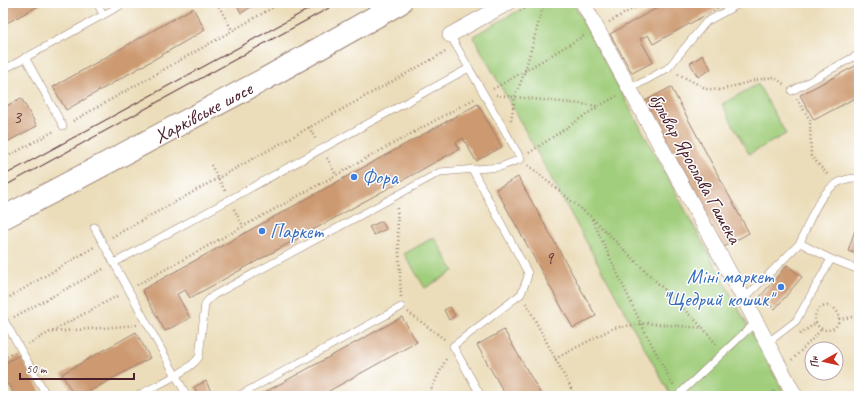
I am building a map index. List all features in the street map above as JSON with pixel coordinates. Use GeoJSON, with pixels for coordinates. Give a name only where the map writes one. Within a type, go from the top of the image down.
{"type":"FeatureCollection","features":[{"type":"Feature","properties":{"kind":"main road","name":"Харківське шосе"},"geometry":{"type":"LineString","coordinates":[[3,218],[265,79],[400,3]]}},
{"type":"Feature","properties":{"kind":"street","name":"бульвар Ярослава Гашека"},"geometry":{"type":"LineString","coordinates":[[583,3],[795,396]]}},
{"type":"Feature","properties":{"kind":"street"},"geometry":{"type":"LineString","coordinates":[[453,40],[512,8]]}},
{"type":"Feature","properties":{"kind":"lane"},"geometry":{"type":"LineString","coordinates":[[97,3],[104,14]]}},
{"type":"Feature","properties":{"kind":"lane"},"geometry":{"type":"LineString","coordinates":[[3,70],[124,3]]}},
{"type":"Feature","properties":{"kind":"lane"},"geometry":{"type":"LineString","coordinates":[[629,89],[668,68],[706,22],[741,3]]}},
{"type":"Feature","properties":{"kind":"lane"},"geometry":{"type":"LineString","coordinates":[[137,396],[191,366],[199,357],[204,310],[209,299],[440,172],[500,167],[521,159],[453,40]]}},
{"type":"Feature","properties":{"kind":"lane"},"geometry":{"type":"LineString","coordinates":[[792,91],[859,54]]}},
{"type":"Feature","properties":{"kind":"lane"},"geometry":{"type":"LineString","coordinates":[[25,57],[63,126]]}},
{"type":"Feature","properties":{"kind":"lane"},"geometry":{"type":"LineString","coordinates":[[114,263],[469,68]]}},
{"type":"Feature","properties":{"kind":"lane"},"geometry":{"type":"LineString","coordinates":[[472,169],[528,273],[521,294],[453,346],[481,396]]}},
{"type":"Feature","properties":{"kind":"lane"},"geometry":{"type":"LineString","coordinates":[[744,299],[800,243],[816,207],[826,191],[836,184],[853,177],[859,178]]}},
{"type":"Feature","properties":{"kind":"lane"},"geometry":{"type":"LineString","coordinates":[[94,227],[187,396]]}},
{"type":"Feature","properties":{"kind":"lane"},"geometry":{"type":"LineString","coordinates":[[800,243],[831,259],[859,270]]}},
{"type":"Feature","properties":{"kind":"lane"},"geometry":{"type":"LineString","coordinates":[[767,343],[796,321],[831,259]]}},
{"type":"Feature","properties":{"kind":"lane"},"geometry":{"type":"LineString","coordinates":[[238,396],[402,307]]}},
{"type":"Feature","properties":{"kind":"lane"},"geometry":{"type":"LineString","coordinates":[[4,320],[47,396]]}},
{"type":"Feature","properties":{"kind":"lane"},"geometry":{"type":"LineString","coordinates":[[677,395],[756,322]]}},
{"type":"Feature","properties":{"kind":"path"},"geometry":{"type":"LineString","coordinates":[[217,3],[232,30]]}},
{"type":"Feature","properties":{"kind":"path"},"geometry":{"type":"LineString","coordinates":[[3,159],[281,3]]}},
{"type":"Feature","properties":{"kind":"path"},"geometry":{"type":"LineString","coordinates":[[512,8],[536,3]]}},
{"type":"Feature","properties":{"kind":"path"},"geometry":{"type":"LineString","coordinates":[[509,136],[515,97],[525,71],[544,3]]}},
{"type":"Feature","properties":{"kind":"path"},"geometry":{"type":"LineString","coordinates":[[3,358],[525,71],[596,28],[643,3]]}},
{"type":"Feature","properties":{"kind":"path"},"geometry":{"type":"LineString","coordinates":[[3,301],[102,242],[453,40]]}},
{"type":"Feature","properties":{"kind":"path"},"geometry":{"type":"LineString","coordinates":[[668,68],[707,89],[720,90],[756,80],[774,77],[792,91],[810,120],[811,156],[836,184]]}},
{"type":"Feature","properties":{"kind":"path"},"geometry":{"type":"LineString","coordinates":[[484,93],[599,106]]}},
{"type":"Feature","properties":{"kind":"path"},"geometry":{"type":"LineString","coordinates":[[611,98],[521,159],[590,217],[703,328],[723,352]]}},
{"type":"Feature","properties":{"kind":"path"},"geometry":{"type":"LineString","coordinates":[[396,195],[402,307],[453,346],[428,396]]}},
{"type":"Feature","properties":{"kind":"path"},"geometry":{"type":"LineString","coordinates":[[590,217],[677,395]]}},
{"type":"Feature","properties":{"kind":"path"},"geometry":{"type":"LineString","coordinates":[[4,320],[114,263]]}},
{"type":"Feature","properties":{"kind":"path"},"geometry":{"type":"LineString","coordinates":[[521,294],[575,396]]}},
{"type":"Feature","properties":{"kind":"path"},"geometry":{"type":"LineString","coordinates":[[828,306],[834,309],[838,315],[838,319],[833,328],[826,330],[822,329],[817,325],[816,313],[820,308],[828,306]]}},
{"type":"Feature","properties":{"kind":"path"},"geometry":{"type":"LineString","coordinates":[[838,319],[859,316]]}},
{"type":"Feature","properties":{"kind":"path"},"geometry":{"type":"LineString","coordinates":[[50,332],[147,324]]}},
{"type":"Feature","properties":{"kind":"path"},"geometry":{"type":"LineString","coordinates":[[555,359],[613,328],[641,324],[668,324],[703,328]]}},
{"type":"Feature","properties":{"kind":"path"},"geometry":{"type":"LineString","coordinates":[[781,370],[822,329]]}},
{"type":"Feature","properties":{"kind":"green space"},"geometry":{"type":"Polygon","coordinates":[[[532,3],[573,3],[786,396],[671,396],[473,36],[532,3]]]}},
{"type":"Feature","properties":{"kind":"green space"},"geometry":{"type":"Polygon","coordinates":[[[758,84],[786,134],[749,154],[722,104],[758,84]]]}},
{"type":"Feature","properties":{"kind":"green space"},"geometry":{"type":"Polygon","coordinates":[[[434,237],[454,271],[425,288],[404,254],[434,237]]]}},
{"type":"Feature","properties":{"kind":"building"},"geometry":{"type":"Polygon","coordinates":[[[3,3],[44,3],[3,25],[3,3]]]}},
{"type":"Feature","properties":{"kind":"building"},"geometry":{"type":"Polygon","coordinates":[[[236,3],[258,3],[241,13],[236,3]]]}},
{"type":"Feature","properties":{"kind":"building"},"geometry":{"type":"Polygon","coordinates":[[[666,3],[727,3],[653,44],[648,35],[640,39],[653,62],[632,73],[610,34],[666,3]]]}},
{"type":"Feature","properties":{"kind":"building"},"geometry":{"type":"Polygon","coordinates":[[[193,8],[205,30],[66,110],[53,87],[193,8]]]}},
{"type":"Feature","properties":{"kind":"building"},"geometry":{"type":"Polygon","coordinates":[[[703,55],[711,69],[698,77],[690,63],[703,55]]]}},
{"type":"Feature","properties":{"kind":"building"},"geometry":{"type":"Polygon","coordinates":[[[859,64],[859,96],[814,120],[800,95],[859,64]]]}},
{"type":"Feature","properties":{"kind":"building"},"geometry":{"type":"Polygon","coordinates":[[[671,87],[749,233],[724,247],[645,101],[671,87]]]}},
{"type":"Feature","properties":{"kind":"building"},"geometry":{"type":"Polygon","coordinates":[[[21,98],[37,126],[3,144],[3,108],[21,98]]]}},
{"type":"Feature","properties":{"kind":"building"},"geometry":{"type":"Polygon","coordinates":[[[478,104],[502,147],[476,161],[463,138],[456,142],[459,149],[190,298],[185,290],[177,294],[190,318],[165,331],[142,290],[478,104]]]}},
{"type":"Feature","properties":{"kind":"building"},"geometry":{"type":"Polygon","coordinates":[[[518,177],[596,316],[573,328],[496,189],[518,177]]]}},
{"type":"Feature","properties":{"kind":"building"},"geometry":{"type":"Polygon","coordinates":[[[382,221],[386,229],[374,235],[369,227],[382,221]]]}},
{"type":"Feature","properties":{"kind":"building"},"geometry":{"type":"Polygon","coordinates":[[[857,224],[859,225],[859,254],[848,251],[857,224]]]}},
{"type":"Feature","properties":{"kind":"building","name":"Міні маркет \"Щедрий кошик\""},"geometry":{"type":"Polygon","coordinates":[[[787,265],[802,277],[775,309],[760,297],[787,265]]]}},
{"type":"Feature","properties":{"kind":"building"},"geometry":{"type":"Polygon","coordinates":[[[450,307],[455,316],[449,320],[444,310],[450,307]]]}},
{"type":"Feature","properties":{"kind":"building"},"geometry":{"type":"Polygon","coordinates":[[[402,317],[417,342],[320,396],[258,396],[402,317]]]}},
{"type":"Feature","properties":{"kind":"building"},"geometry":{"type":"Polygon","coordinates":[[[504,330],[542,396],[506,396],[477,345],[504,330]]]}},
{"type":"Feature","properties":{"kind":"building"},"geometry":{"type":"Polygon","coordinates":[[[136,332],[150,358],[81,396],[74,396],[62,374],[136,332]]]}},
{"type":"Feature","properties":{"kind":"building"},"geometry":{"type":"Polygon","coordinates":[[[20,355],[42,394],[39,396],[15,396],[8,384],[3,387],[3,364],[20,355]]]}},
{"type":"Feature","properties":{"kind":"building"},"geometry":{"type":"Polygon","coordinates":[[[206,381],[213,396],[199,396],[194,387],[206,381]]]}},
{"type":"Feature","properties":{"kind":"tram line"},"geometry":{"type":"LineString","coordinates":[[3,176],[320,3]]}},
{"type":"Feature","properties":{"kind":"tram line"},"geometry":{"type":"LineString","coordinates":[[3,187],[338,3]]}},
{"type":"Feature","properties":{"kind":"place","name":"Фора"},"geometry":{"type":"Point","coordinates":[354,177]}},
{"type":"Feature","properties":{"kind":"place","name":"Паркет"},"geometry":{"type":"Point","coordinates":[262,231]}},
{"type":"Feature","properties":{"kind":"place","name":"Міні маркет \"Щедрий кошик\""},"geometry":{"type":"Point","coordinates":[781,287]}}]}
